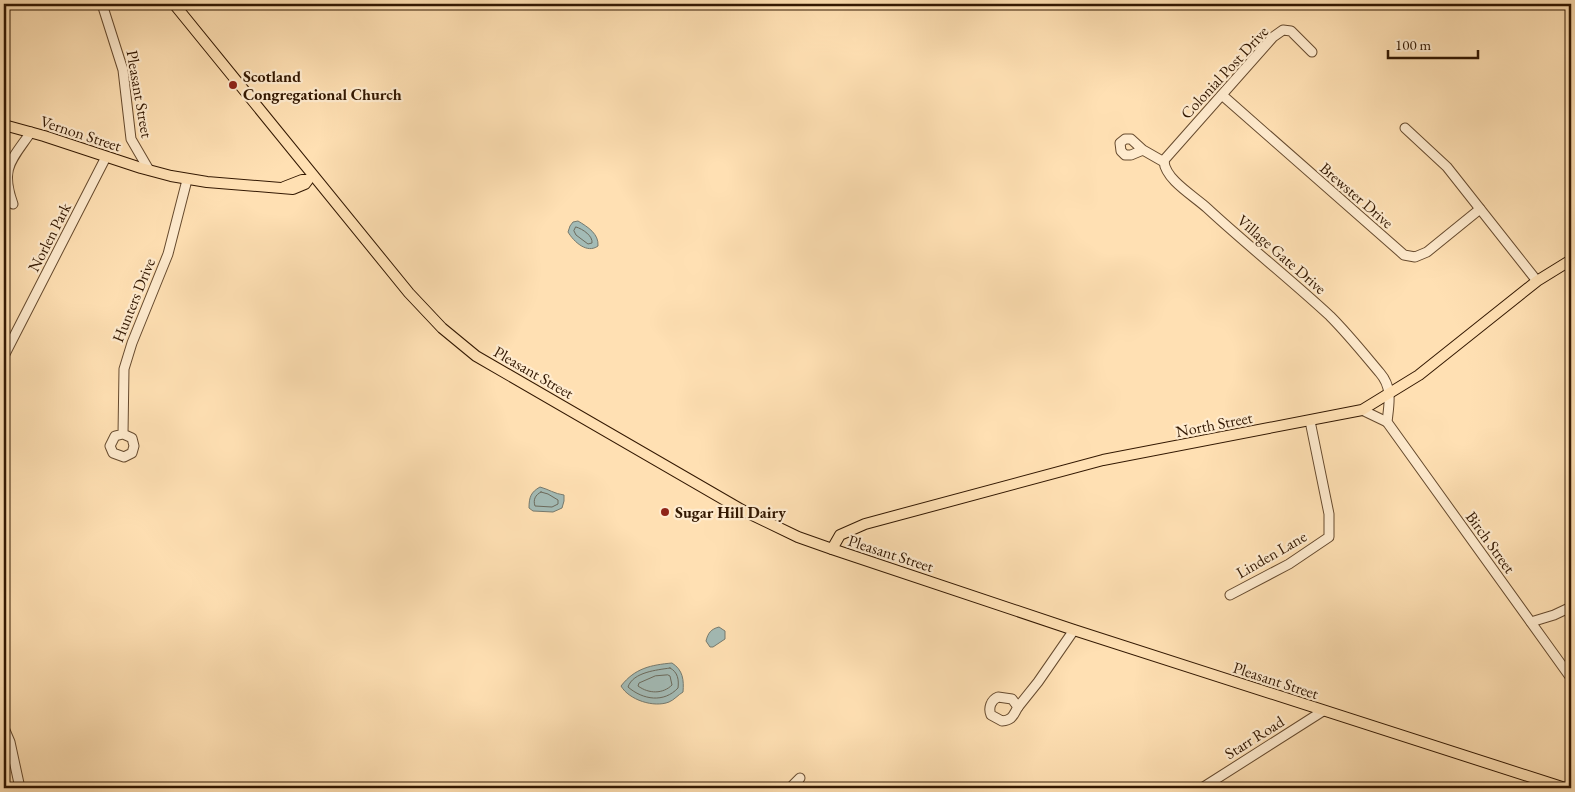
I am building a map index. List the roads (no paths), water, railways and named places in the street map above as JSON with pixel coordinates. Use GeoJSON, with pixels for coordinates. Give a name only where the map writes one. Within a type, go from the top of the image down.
{"type":"FeatureCollection","features":[{"type":"Feature","properties":{"kind":"main road","name":"Pleasant Street"},"geometry":{"type":"LineString","coordinates":[[174,4],[311,178],[409,293],[442,328],[476,356],[742,510],[798,537],[832,549],[1074,630],[1565,788]]}},
{"type":"Feature","properties":{"kind":"main road","name":"Vernon Street"},"geometry":{"type":"LineString","coordinates":[[4,125],[149,170]]}},
{"type":"Feature","properties":{"kind":"main road"},"geometry":{"type":"LineString","coordinates":[[149,170],[187,180],[289,188],[298,188],[311,178]]}},
{"type":"Feature","properties":{"kind":"main road","name":"North Street"},"geometry":{"type":"LineString","coordinates":[[832,549],[840,535],[875,521],[1103,460],[1362,410],[1419,375],[1537,281],[1571,260]]}},
{"type":"Feature","properties":{"kind":"street","name":"Pleasant Street"},"geometry":{"type":"LineString","coordinates":[[102,4],[123,70],[129,133],[136,150],[149,170]]}},
{"type":"Feature","properties":{"kind":"street","name":"Colonial Post Drive"},"geometry":{"type":"LineString","coordinates":[[1164,162],[1273,37],[1284,30],[1291,31],[1312,52]]}},
{"type":"Feature","properties":{"kind":"street","name":"Brewster Drive"},"geometry":{"type":"LineString","coordinates":[[1222,95],[1404,255],[1415,257],[1427,252],[1480,209]]}},
{"type":"Feature","properties":{"kind":"street"},"geometry":{"type":"LineString","coordinates":[[1405,128],[1447,167],[1537,281]]}},
{"type":"Feature","properties":{"kind":"street"},"geometry":{"type":"LineString","coordinates":[[13,204],[7,185],[7,174],[10,163],[31,132]]}},
{"type":"Feature","properties":{"kind":"street","name":"Village Gate Drive"},"geometry":{"type":"LineString","coordinates":[[1143,150],[1164,162],[1167,172],[1173,180],[1191,193],[1330,317],[1384,378],[1390,394]]}},
{"type":"Feature","properties":{"kind":"street","name":"Norlen Park"},"geometry":{"type":"LineString","coordinates":[[4,356],[106,157]]}},
{"type":"Feature","properties":{"kind":"street","name":"Hunters Drive"},"geometry":{"type":"LineString","coordinates":[[123,434],[124,369],[132,343],[168,254],[187,180]]}},
{"type":"Feature","properties":{"kind":"street"},"geometry":{"type":"LineString","coordinates":[[1387,422],[1390,394]]}},
{"type":"Feature","properties":{"kind":"street","name":"Birch Street"},"geometry":{"type":"LineString","coordinates":[[1362,410],[1387,422],[1571,678]]}},
{"type":"Feature","properties":{"kind":"street","name":"Linden Lane"},"geometry":{"type":"LineString","coordinates":[[1230,595],[1289,564],[1329,536],[1329,514],[1310,421]]}},
{"type":"Feature","properties":{"kind":"street"},"geometry":{"type":"LineString","coordinates":[[1531,622],[1571,608]]}},
{"type":"Feature","properties":{"kind":"street"},"geometry":{"type":"LineString","coordinates":[[1537,631],[1554,615]]}},
{"type":"Feature","properties":{"kind":"street"},"geometry":{"type":"LineString","coordinates":[[1018,706],[1038,682],[1074,630]]}},
{"type":"Feature","properties":{"kind":"street","name":"Starr Road"},"geometry":{"type":"LineString","coordinates":[[1202,788],[1323,711]]}},
{"type":"Feature","properties":{"kind":"street"},"geometry":{"type":"LineString","coordinates":[[4,728],[10,742],[20,788]]}},
{"type":"Feature","properties":{"kind":"street"},"geometry":{"type":"LineString","coordinates":[[790,788],[800,778]]}},
{"type":"Feature","properties":{"kind":"water"},"geometry":{"type":"Polygon","coordinates":[[[578,221],[595,234],[598,246],[590,249],[585,248],[571,236],[568,232],[570,226],[573,222],[578,221]]]}},
{"type":"Feature","properties":{"kind":"water"},"geometry":{"type":"Polygon","coordinates":[[[540,487],[564,495],[562,508],[553,512],[533,511],[529,508],[531,495],[540,487]]]}},
{"type":"Feature","properties":{"kind":"water"},"geometry":{"type":"Polygon","coordinates":[[[719,627],[725,631],[725,639],[710,647],[706,641],[708,636],[712,630],[719,627]]]}},
{"type":"Feature","properties":{"kind":"water"},"geometry":{"type":"Polygon","coordinates":[[[672,663],[679,669],[682,676],[683,692],[669,702],[656,704],[636,699],[621,686],[632,675],[644,668],[672,663]]]}},
{"type":"Feature","properties":{"kind":"place","name":"Scotland Congregational Church"},"geometry":{"type":"Point","coordinates":[233,85]}},
{"type":"Feature","properties":{"kind":"place","name":"Sugar Hill Dairy"},"geometry":{"type":"Point","coordinates":[665,512]}}]}
